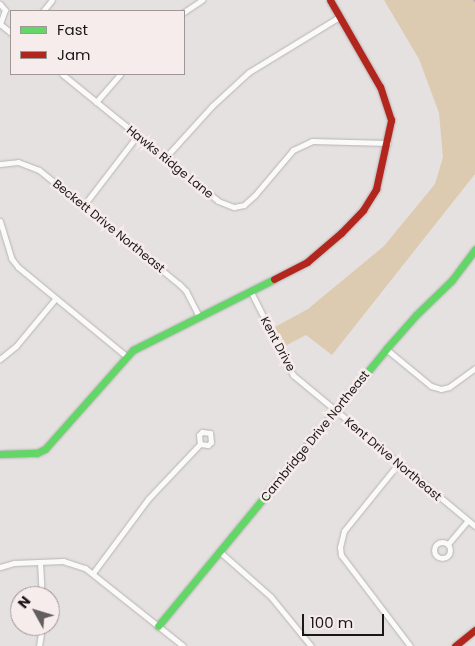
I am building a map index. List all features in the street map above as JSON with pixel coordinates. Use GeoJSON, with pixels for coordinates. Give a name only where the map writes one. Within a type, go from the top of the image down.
{"type":"FeatureCollection","features":[{"type":"Feature","properties":{"kind":"street"},"geometry":{"type":"LineString","coordinates":[[44,10],[52,0]]}},
{"type":"Feature","properties":{"kind":"street"},"geometry":{"type":"LineString","coordinates":[[185,11],[202,0]]}},
{"type":"Feature","properties":{"kind":"street"},"geometry":{"type":"LineString","coordinates":[[0,454],[37,453],[50,444],[126,356],[142,344],[251,292],[307,262],[340,234],[363,210],[376,189],[388,142],[391,120],[380,86],[330,0]]}},
{"type":"Feature","properties":{"kind":"street"},"geometry":{"type":"LineString","coordinates":[[0,4],[6,10],[0,24],[10,32]]}},
{"type":"Feature","properties":{"kind":"street"},"geometry":{"type":"LineString","coordinates":[[164,159],[212,106],[249,72],[339,17]]}},
{"type":"Feature","properties":{"kind":"street","name":"Hawks Ridge Lane"},"geometry":{"type":"LineString","coordinates":[[63,75],[164,159],[218,201],[234,207],[244,205],[255,195],[293,150],[312,141],[388,142]]}},
{"type":"Feature","properties":{"kind":"street"},"geometry":{"type":"LineString","coordinates":[[96,102],[119,75]]}},
{"type":"Feature","properties":{"kind":"street"},"geometry":{"type":"LineString","coordinates":[[84,205],[137,136]]}},
{"type":"Feature","properties":{"kind":"street","name":"Beckett Drive Northeast"},"geometry":{"type":"LineString","coordinates":[[0,164],[18,162],[39,170],[179,284],[186,291],[199,317]]}},
{"type":"Feature","properties":{"kind":"street"},"geometry":{"type":"LineString","coordinates":[[0,221],[11,258],[27,277],[126,356]]}},
{"type":"Feature","properties":{"kind":"street","name":"Cambridge Drive Northeast"},"geometry":{"type":"LineString","coordinates":[[158,626],[386,349],[416,315],[452,280],[475,249]]}},
{"type":"Feature","properties":{"kind":"street","name":"Kent Drive"},"geometry":{"type":"LineString","coordinates":[[251,292],[286,365],[293,375],[311,391]]}},
{"type":"Feature","properties":{"kind":"street"},"geometry":{"type":"LineString","coordinates":[[0,359],[16,346],[55,299]]}},
{"type":"Feature","properties":{"kind":"street"},"geometry":{"type":"LineString","coordinates":[[386,349],[431,386],[440,389],[448,387],[475,368]]}},
{"type":"Feature","properties":{"kind":"street","name":"Kent Drive Northeast"},"geometry":{"type":"LineString","coordinates":[[311,391],[475,526]]}},
{"type":"Feature","properties":{"kind":"street"},"geometry":{"type":"LineString","coordinates":[[93,573],[148,499],[200,444]]}},
{"type":"Feature","properties":{"kind":"street"},"geometry":{"type":"LineString","coordinates":[[398,464],[344,531],[340,547],[341,555],[410,646]]}},
{"type":"Feature","properties":{"kind":"street"},"geometry":{"type":"LineString","coordinates":[[448,544],[467,521]]}},
{"type":"Feature","properties":{"kind":"street"},"geometry":{"type":"LineString","coordinates":[[220,552],[271,597],[312,646]]}},
{"type":"Feature","properties":{"kind":"street"},"geometry":{"type":"LineString","coordinates":[[40,562],[41,586]]}},
{"type":"Feature","properties":{"kind":"street"},"geometry":{"type":"LineString","coordinates":[[0,566],[40,562],[73,563],[93,573],[183,646]]}},
{"type":"Feature","properties":{"kind":"street"},"geometry":{"type":"LineString","coordinates":[[455,646],[475,630]]}},
{"type":"Feature","properties":{"kind":"shaded area"},"geometry":{"type":"Polygon","coordinates":[[[384,0],[475,0],[475,174],[332,355],[306,335],[285,346],[275,327],[308,309],[384,246],[435,184],[443,157],[439,113],[419,59],[384,0]]]}},
{"type":"Feature","properties":{"kind":"traffic: fast"},"geometry":{"type":"LineString","coordinates":[[158,626],[386,349],[416,315],[452,280],[475,249]]}},
{"type":"Feature","properties":{"kind":"traffic: fast"},"geometry":{"type":"LineString","coordinates":[[0,454],[37,453],[45,449],[133,350],[274,279]]}},
{"type":"Feature","properties":{"kind":"traffic: jam"},"geometry":{"type":"LineString","coordinates":[[274,279],[307,262],[341,233],[363,210],[376,189],[391,120],[380,87],[330,0]]}},
{"type":"Feature","properties":{"kind":"traffic: jam"},"geometry":{"type":"LineString","coordinates":[[455,646],[475,630]]}}]}
